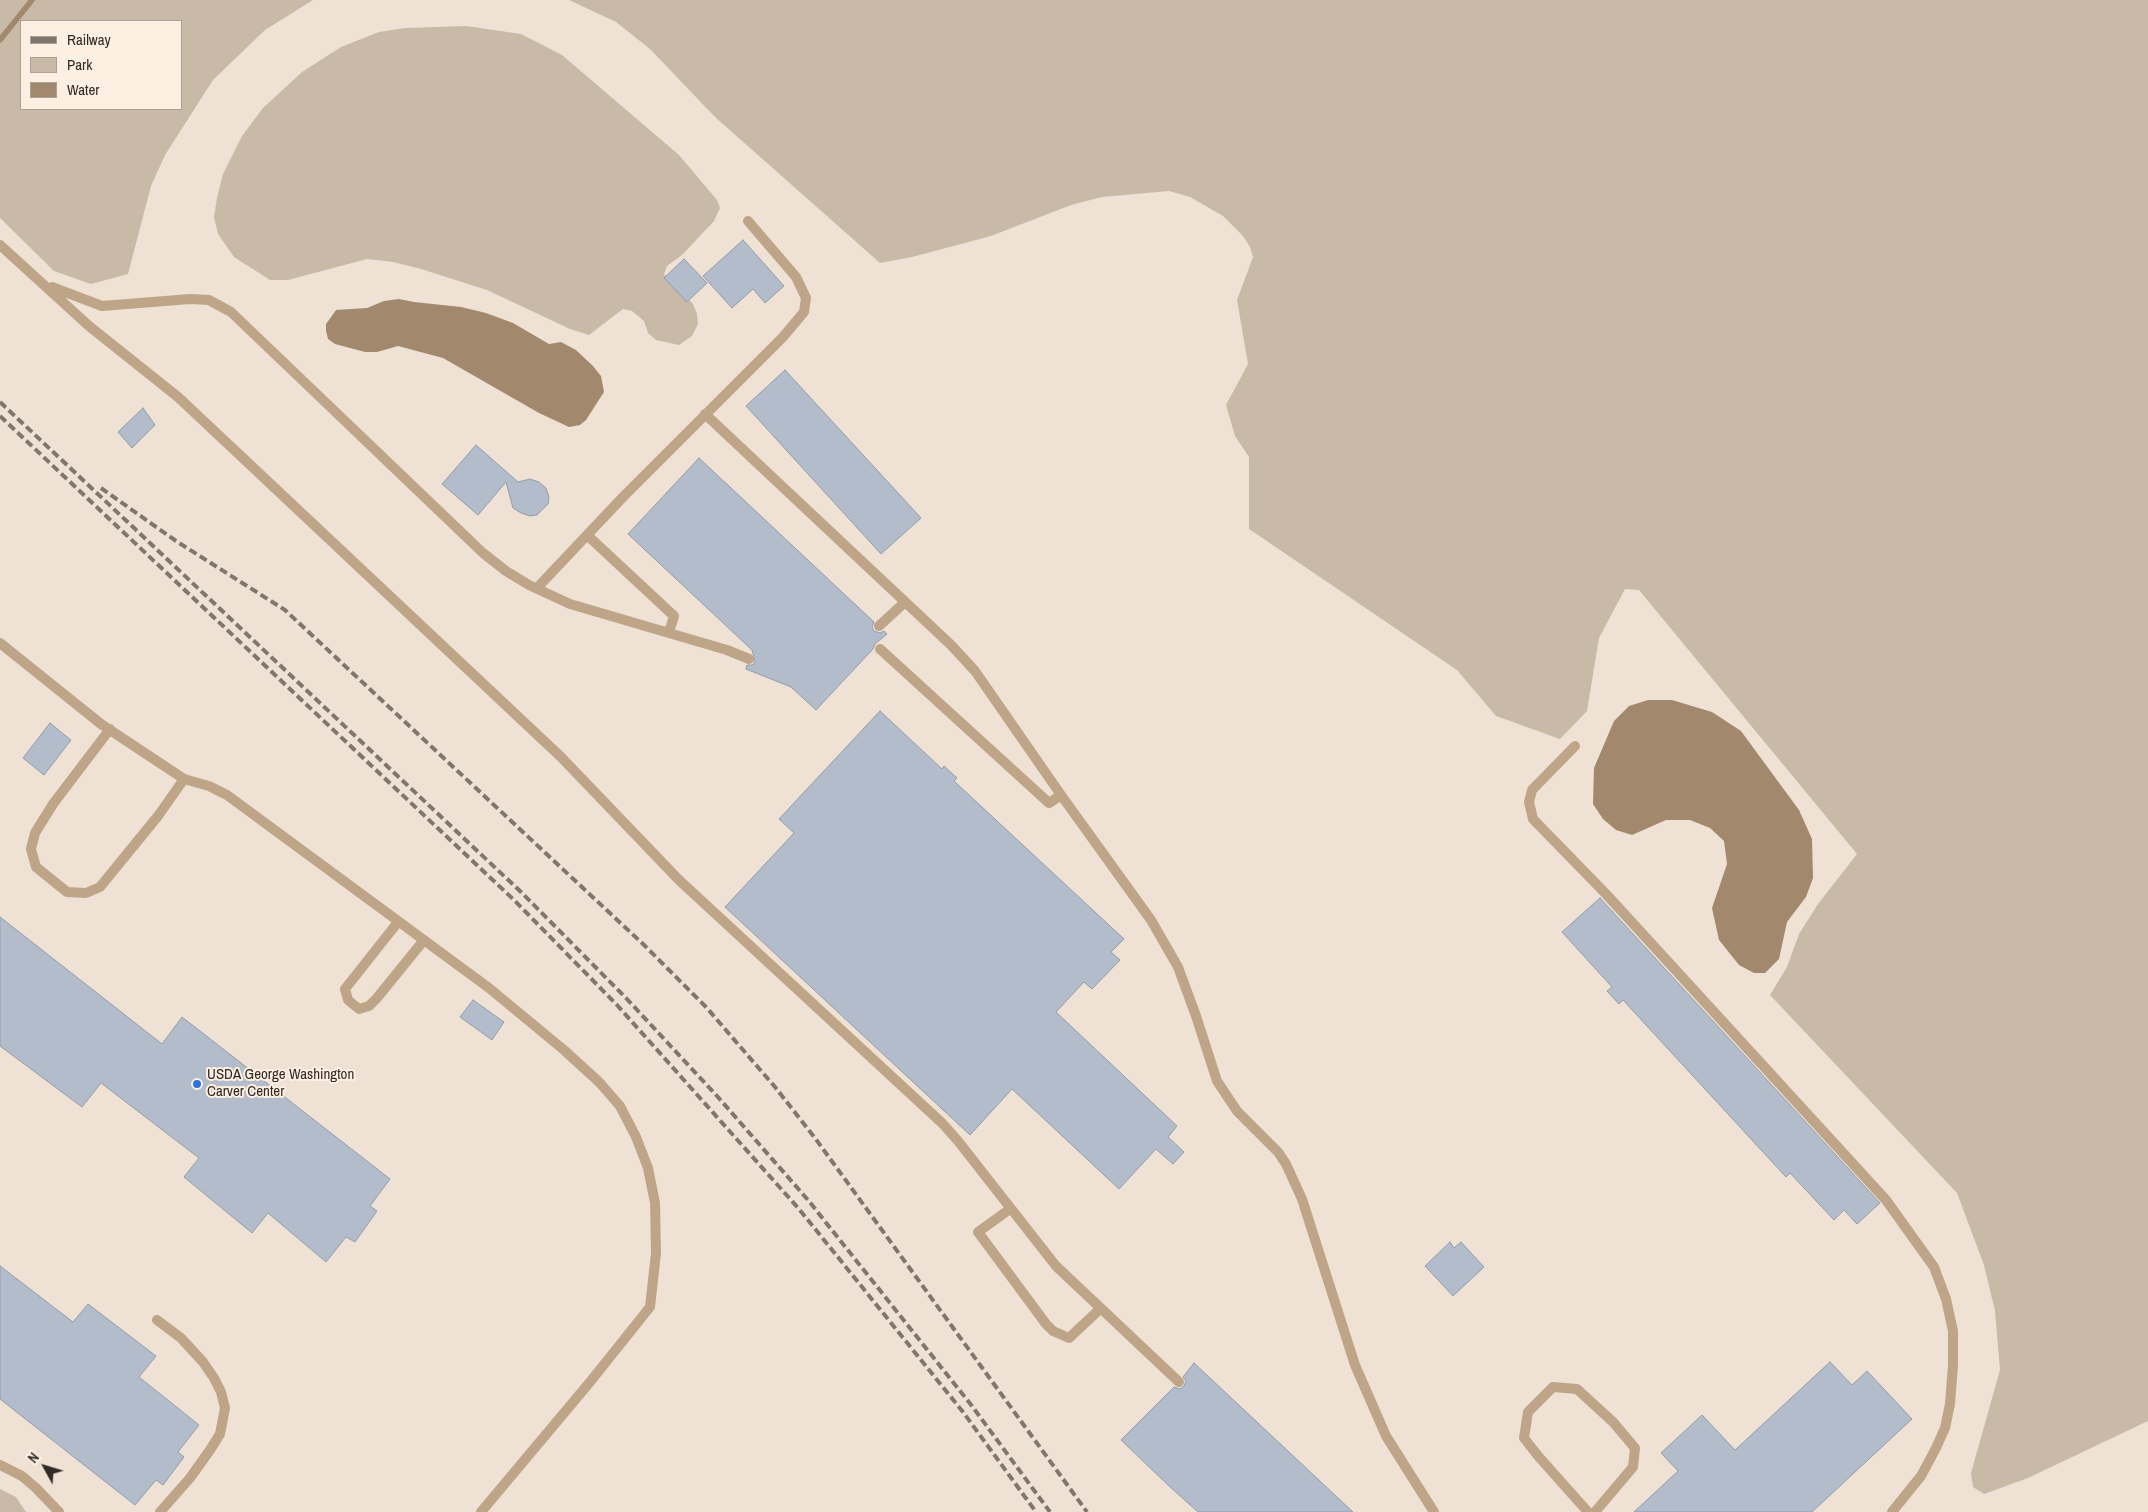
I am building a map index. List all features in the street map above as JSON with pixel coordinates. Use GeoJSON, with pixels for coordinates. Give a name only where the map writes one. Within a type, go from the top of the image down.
{"type":"FeatureCollection","features":[{"type":"Feature","properties":{"kind":"lane"},"geometry":{"type":"LineString","coordinates":[[537,588],[706,414],[784,337],[804,312],[806,298],[796,277],[748,221]]}},
{"type":"Feature","properties":{"kind":"lane"},"geometry":{"type":"LineString","coordinates":[[0,245],[90,326],[178,397],[555,752],[679,880],[942,1124],[958,1141],[1056,1266],[1179,1382]]}},
{"type":"Feature","properties":{"kind":"lane"},"geometry":{"type":"LineString","coordinates":[[44,284],[102,306],[190,299],[209,300],[230,312],[483,553],[506,571],[570,604],[669,632],[749,659]]}},
{"type":"Feature","properties":{"kind":"lane"},"geometry":{"type":"LineString","coordinates":[[706,414],[904,603],[951,645],[975,671],[1060,795],[1152,920],[1178,967],[1217,1081],[1237,1111],[1278,1152],[1286,1164],[1302,1200],[1355,1365],[1386,1436],[1434,1512]]}},
{"type":"Feature","properties":{"kind":"lane"},"geometry":{"type":"LineString","coordinates":[[587,535],[674,616],[669,632]]}},
{"type":"Feature","properties":{"kind":"lane"},"geometry":{"type":"LineString","coordinates":[[879,626],[904,603]]}},
{"type":"Feature","properties":{"kind":"lane"},"geometry":{"type":"LineString","coordinates":[[0,643],[110,729],[160,765],[184,780],[209,786],[227,795],[489,988],[564,1050],[599,1082],[620,1106],[636,1136],[648,1168],[655,1203],[656,1253],[650,1307],[481,1512]]}},
{"type":"Feature","properties":{"kind":"lane"},"geometry":{"type":"LineString","coordinates":[[880,649],[1049,804],[1060,795]]}},
{"type":"Feature","properties":{"kind":"lane"},"geometry":{"type":"LineString","coordinates":[[110,729],[53,804],[35,833],[32,849],[36,867],[67,892],[86,894],[100,887],[158,816],[184,780]]}},
{"type":"Feature","properties":{"kind":"lane"},"geometry":{"type":"LineString","coordinates":[[1575,746],[1532,790],[1528,802],[1533,819],[1606,894],[1886,1200],[1934,1266],[1946,1299],[1953,1330],[1950,1404],[1945,1428],[1921,1476],[1892,1512]]}},
{"type":"Feature","properties":{"kind":"lane"},"geometry":{"type":"LineString","coordinates":[[398,922],[345,989],[348,1000],[359,1009],[369,1006],[377,998],[424,940]]}},
{"type":"Feature","properties":{"kind":"lane"},"geometry":{"type":"LineString","coordinates":[[1010,1209],[978,1232],[1046,1324],[1053,1331],[1069,1338],[1100,1309]]}},
{"type":"Feature","properties":{"kind":"lane"},"geometry":{"type":"LineString","coordinates":[[157,1320],[181,1338],[203,1362],[221,1392],[225,1408],[220,1434],[210,1450],[190,1478],[160,1512]]}},
{"type":"Feature","properties":{"kind":"lane"},"geometry":{"type":"LineString","coordinates":[[1588,1512],[1524,1438],[1528,1412],[1553,1387],[1577,1389],[1613,1422],[1635,1448],[1633,1467],[1595,1512]]}},
{"type":"Feature","properties":{"kind":"lane"},"geometry":{"type":"LineString","coordinates":[[0,1465],[22,1476],[59,1512]]}},
{"type":"Feature","properties":{"kind":"green space"},"geometry":{"type":"Polygon","coordinates":[[[0,0],[313,0],[265,30],[213,80],[165,155],[151,186],[128,274],[91,284],[54,271],[0,218],[0,0]]]}},
{"type":"Feature","properties":{"kind":"green space"},"geometry":{"type":"Polygon","coordinates":[[[569,0],[2148,0],[2148,1421],[2028,1478],[1984,1494],[1973,1487],[1971,1473],[2000,1370],[1995,1311],[1984,1265],[1957,1193],[1770,995],[1787,967],[1799,934],[1818,904],[1857,854],[1639,590],[1625,589],[1599,638],[1587,711],[1560,739],[1496,716],[1457,670],[1249,529],[1249,457],[1235,436],[1226,405],[1248,364],[1237,300],[1253,257],[1250,247],[1243,236],[1223,216],[1190,197],[1169,191],[1102,197],[1071,205],[991,236],[912,257],[880,263],[715,117],[650,49],[616,22],[569,0]]]}},
{"type":"Feature","properties":{"kind":"green space"},"geometry":{"type":"Polygon","coordinates":[[[466,26],[521,34],[562,55],[679,155],[717,200],[720,208],[714,221],[682,255],[667,266],[664,274],[693,304],[698,324],[692,336],[679,345],[656,340],[648,333],[644,321],[632,311],[623,309],[589,335],[570,329],[487,290],[393,262],[367,259],[288,280],[270,280],[234,257],[218,234],[214,217],[217,198],[223,174],[242,136],[263,108],[302,72],[341,47],[379,32],[405,28],[466,26]]]}},
{"type":"Feature","properties":{"kind":"green space"},"geometry":{"type":"Polygon","coordinates":[[[0,1489],[16,1497],[26,1512],[0,1512],[0,1489]]]}},
{"type":"Feature","properties":{"kind":"water"},"geometry":{"type":"Polygon","coordinates":[[[399,299],[461,307],[486,313],[513,323],[549,344],[561,342],[576,350],[593,366],[601,376],[604,392],[586,420],[580,425],[569,427],[539,413],[443,358],[398,346],[377,352],[365,352],[335,344],[328,339],[326,324],[336,310],[367,308],[384,301],[399,299]]]}},
{"type":"Feature","properties":{"kind":"water"},"geometry":{"type":"Polygon","coordinates":[[[1648,700],[1672,700],[1712,712],[1741,731],[1799,810],[1812,839],[1813,878],[1806,897],[1787,922],[1779,959],[1765,973],[1754,973],[1739,965],[1719,940],[1712,908],[1727,864],[1724,841],[1710,828],[1690,820],[1666,820],[1632,835],[1616,830],[1603,819],[1593,804],[1594,768],[1614,721],[1629,706],[1648,700]]]}},
{"type":"Feature","properties":{"kind":"building"},"geometry":{"type":"Polygon","coordinates":[[[743,240],[784,286],[765,303],[753,289],[732,308],[703,276],[743,240]]]}},
{"type":"Feature","properties":{"kind":"building"},"geometry":{"type":"Polygon","coordinates":[[[684,259],[707,283],[687,302],[664,278],[684,259]]]}},
{"type":"Feature","properties":{"kind":"building"},"geometry":{"type":"Polygon","coordinates":[[[785,370],[921,518],[881,554],[746,406],[785,370]]]}},
{"type":"Feature","properties":{"kind":"building"},"geometry":{"type":"Polygon","coordinates":[[[143,408],[155,425],[132,448],[118,432],[143,408]]]}},
{"type":"Feature","properties":{"kind":"building"},"geometry":{"type":"Polygon","coordinates":[[[476,445],[518,482],[530,479],[539,482],[546,488],[549,497],[548,504],[537,515],[530,516],[521,513],[513,508],[506,482],[478,515],[442,484],[476,445]]]}},
{"type":"Feature","properties":{"kind":"building"},"geometry":{"type":"Polygon","coordinates":[[[699,458],[874,622],[872,627],[874,631],[880,633],[884,631],[887,634],[875,644],[873,649],[816,710],[791,687],[746,669],[747,665],[753,665],[755,661],[752,650],[628,534],[699,458]]]}},
{"type":"Feature","properties":{"kind":"building"},"geometry":{"type":"Polygon","coordinates":[[[880,711],[942,769],[944,766],[957,778],[954,781],[1124,939],[1111,952],[1120,960],[1092,989],[1084,982],[1056,1012],[1177,1126],[1168,1137],[1184,1152],[1173,1164],[1156,1149],[1119,1189],[1012,1089],[970,1135],[725,907],[794,833],[779,819],[880,711]]]}},
{"type":"Feature","properties":{"kind":"building"},"geometry":{"type":"Polygon","coordinates":[[[50,723],[71,740],[44,775],[23,758],[50,723]]]}},
{"type":"Feature","properties":{"kind":"building"},"geometry":{"type":"Polygon","coordinates":[[[1600,898],[1880,1203],[1857,1224],[1844,1210],[1834,1220],[1790,1173],[1786,1177],[1623,1000],[1619,1004],[1607,991],[1612,987],[1562,932],[1600,898]]]}},
{"type":"Feature","properties":{"kind":"building","name":"USDA George Washington Carver Center"},"geometry":{"type":"Polygon","coordinates":[[[0,917],[162,1044],[182,1017],[390,1179],[370,1206],[377,1211],[355,1242],[346,1237],[326,1262],[268,1213],[252,1233],[184,1177],[199,1158],[101,1083],[82,1107],[0,1046],[0,917]]]}},
{"type":"Feature","properties":{"kind":"building"},"geometry":{"type":"Polygon","coordinates":[[[473,1000],[504,1022],[492,1040],[460,1017],[473,1000]]]}},
{"type":"Feature","properties":{"kind":"building"},"geometry":{"type":"Polygon","coordinates":[[[1450,1242],[1454,1248],[1461,1242],[1484,1267],[1453,1296],[1425,1266],[1450,1242]]]}},
{"type":"Feature","properties":{"kind":"building"},"geometry":{"type":"Polygon","coordinates":[[[0,1266],[73,1322],[88,1304],[156,1356],[139,1377],[199,1425],[178,1452],[184,1457],[163,1485],[156,1480],[135,1505],[0,1399],[0,1266]]]}},
{"type":"Feature","properties":{"kind":"building"},"geometry":{"type":"Polygon","coordinates":[[[1830,1362],[1852,1385],[1867,1371],[1912,1419],[1812,1512],[1634,1512],[1678,1471],[1661,1453],[1702,1415],[1735,1450],[1830,1362]]]}},
{"type":"Feature","properties":{"kind":"building"},"geometry":{"type":"Polygon","coordinates":[[[1194,1363],[1353,1512],[1198,1512],[1169,1486],[1121,1440],[1174,1387],[1180,1389],[1184,1386],[1186,1381],[1183,1377],[1194,1363]]]}},
{"type":"Feature","properties":{"kind":"waterway"},"geometry":{"type":"LineString","coordinates":[[0,40],[32,0]]}},
{"type":"Feature","properties":{"kind":"railway"},"geometry":{"type":"LineString","coordinates":[[0,402],[521,892],[626,998],[717,1096],[808,1200],[972,1406],[1050,1512]]}},
{"type":"Feature","properties":{"kind":"railway"},"geometry":{"type":"LineString","coordinates":[[0,416],[514,900],[617,1005],[799,1209],[963,1412],[1036,1512]]}},
{"type":"Feature","properties":{"kind":"railway"},"geometry":{"type":"LineString","coordinates":[[101,488],[176,541],[285,610],[643,944],[706,1007],[775,1087],[815,1138],[1087,1512]]}},
{"type":"Feature","properties":{"kind":"place","name":"USDA George Washington Carver Center"},"geometry":{"type":"Point","coordinates":[197,1084]}}]}
